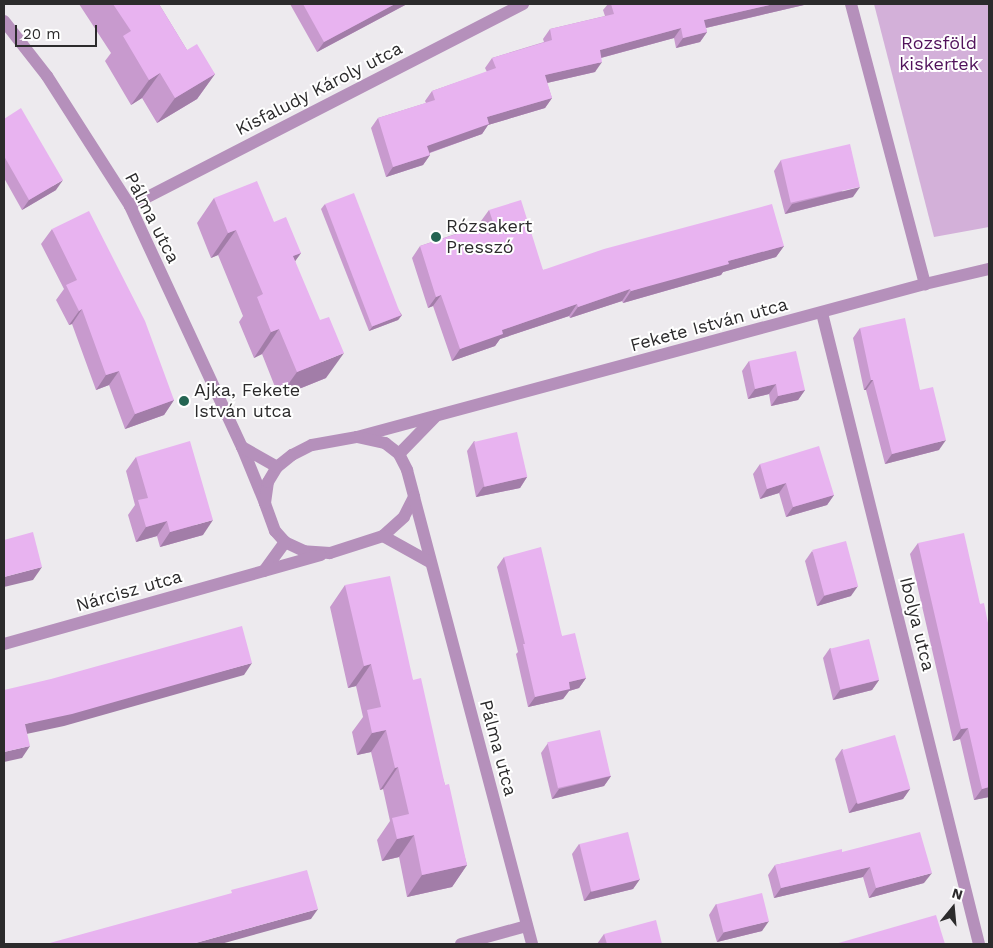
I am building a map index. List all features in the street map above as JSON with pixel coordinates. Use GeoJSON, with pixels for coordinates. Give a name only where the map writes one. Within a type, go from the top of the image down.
{"type":"FeatureCollection","features":[{"type":"Feature","properties":{"kind":"street","name":"Kisfaludy Károly utca"},"geometry":{"type":"LineString","coordinates":[[130,206],[524,4]]}},
{"type":"Feature","properties":{"kind":"street"},"geometry":{"type":"LineString","coordinates":[[851,4],[925,284]]}},
{"type":"Feature","properties":{"kind":"street","name":"Pálma utca"},"geometry":{"type":"LineString","coordinates":[[4,21],[47,76],[130,206],[242,447],[265,503],[274,531],[285,542]]}},
{"type":"Feature","properties":{"kind":"street","name":"Fekete István utca"},"geometry":{"type":"LineString","coordinates":[[357,437],[925,284],[989,269]]}},
{"type":"Feature","properties":{"kind":"street","name":"Ibolya utca"},"geometry":{"type":"LineString","coordinates":[[822,313],[979,944]]}},
{"type":"Feature","properties":{"kind":"street"},"geometry":{"type":"LineString","coordinates":[[399,454],[437,415]]}},
{"type":"Feature","properties":{"kind":"street","name":"Pálma utca"},"geometry":{"type":"LineString","coordinates":[[265,503],[268,482],[277,467],[292,455],[312,445],[357,437],[385,443],[399,454],[407,470],[532,944]]}},
{"type":"Feature","properties":{"kind":"street"},"geometry":{"type":"LineString","coordinates":[[242,447],[277,467]]}},
{"type":"Feature","properties":{"kind":"street"},"geometry":{"type":"LineString","coordinates":[[264,571],[285,542],[304,551],[330,553],[383,536],[404,517],[414,497]]}},
{"type":"Feature","properties":{"kind":"street"},"geometry":{"type":"LineString","coordinates":[[383,536],[430,562]]}},
{"type":"Feature","properties":{"kind":"street","name":"Nárcisz utca"},"geometry":{"type":"LineString","coordinates":[[4,644],[330,553]]}},
{"type":"Feature","properties":{"kind":"street"},"geometry":{"type":"LineString","coordinates":[[460,944],[527,926]]}},
{"type":"Feature","properties":{"kind":"green space","name":"Rozsföld kiskertek"},"geometry":{"type":"Polygon","coordinates":[[[874,4],[989,4],[989,227],[934,237],[874,4]]]}},
{"type":"Feature","properties":{"kind":"building"},"geometry":{"type":"Polygon","coordinates":[[[113,4],[159,4],[187,50],[197,44],[215,74],[175,98],[160,73],[149,80],[123,36],[131,31],[113,4]]]}},
{"type":"Feature","properties":{"kind":"building"},"geometry":{"type":"Polygon","coordinates":[[[303,4],[395,4],[324,42],[303,4]]]}},
{"type":"Feature","properties":{"kind":"building"},"geometry":{"type":"Polygon","coordinates":[[[611,4],[774,4],[704,20],[707,32],[683,38],[681,28],[600,50],[602,62],[545,75],[552,98],[487,117],[489,124],[427,146],[430,155],[393,167],[378,118],[435,100],[432,91],[496,68],[492,58],[552,40],[550,29],[614,14],[611,4]]]}},
{"type":"Feature","properties":{"kind":"building"},"geometry":{"type":"Polygon","coordinates":[[[21,108],[63,180],[29,200],[4,156],[4,119],[21,108]]]}},
{"type":"Feature","properties":{"kind":"building"},"geometry":{"type":"Polygon","coordinates":[[[850,144],[860,187],[791,203],[781,160],[850,144]]]}},
{"type":"Feature","properties":{"kind":"building"},"geometry":{"type":"Polygon","coordinates":[[[257,181],[274,222],[286,217],[301,253],[293,256],[320,320],[329,317],[344,353],[297,372],[279,329],[271,332],[257,297],[263,294],[236,230],[228,233],[214,198],[257,181]]]}},
{"type":"Feature","properties":{"kind":"building"},"geometry":{"type":"Polygon","coordinates":[[[354,193],[401,315],[372,326],[325,204],[354,193]]]}},
{"type":"Feature","properties":{"kind":"building"},"geometry":{"type":"Polygon","coordinates":[[[521,200],[543,270],[604,249],[772,204],[784,246],[728,261],[729,264],[631,291],[630,289],[578,307],[577,304],[502,330],[503,334],[460,349],[441,295],[436,297],[420,246],[493,222],[489,210],[521,200]]]}},
{"type":"Feature","properties":{"kind":"building"},"geometry":{"type":"Polygon","coordinates":[[[89,211],[145,321],[174,400],[135,414],[119,371],[106,375],[82,309],[79,311],[66,285],[77,280],[52,229],[89,211]]]}},
{"type":"Feature","properties":{"kind":"building"},"geometry":{"type":"Polygon","coordinates":[[[905,318],[920,390],[933,387],[946,440],[892,454],[873,380],[871,380],[860,328],[905,318]]]}},
{"type":"Feature","properties":{"kind":"building"},"geometry":{"type":"Polygon","coordinates":[[[796,351],[805,390],[778,396],[776,384],[755,389],[749,361],[796,351]]]}},
{"type":"Feature","properties":{"kind":"building"},"geometry":{"type":"Polygon","coordinates":[[[517,432],[527,477],[484,487],[474,442],[517,432]]]}},
{"type":"Feature","properties":{"kind":"building"},"geometry":{"type":"Polygon","coordinates":[[[190,441],[213,520],[170,532],[167,521],[146,527],[138,500],[148,498],[136,457],[190,441]]]}},
{"type":"Feature","properties":{"kind":"building"},"geometry":{"type":"Polygon","coordinates":[[[819,446],[834,495],[793,507],[786,483],[767,489],[760,464],[819,446]]]}},
{"type":"Feature","properties":{"kind":"building"},"geometry":{"type":"Polygon","coordinates":[[[33,532],[42,567],[4,577],[4,540],[33,532]]]}},
{"type":"Feature","properties":{"kind":"building"},"geometry":{"type":"Polygon","coordinates":[[[964,533],[980,604],[984,603],[989,628],[989,787],[982,789],[968,728],[961,729],[918,543],[964,533]]]}},
{"type":"Feature","properties":{"kind":"building"},"geometry":{"type":"Polygon","coordinates":[[[846,541],[858,586],[824,595],[812,550],[846,541]]]}},
{"type":"Feature","properties":{"kind":"building"},"geometry":{"type":"Polygon","coordinates":[[[541,547],[562,636],[575,633],[586,678],[569,682],[570,689],[535,697],[523,644],[525,644],[504,557],[541,547]]]}},
{"type":"Feature","properties":{"kind":"building"},"geometry":{"type":"Polygon","coordinates":[[[390,576],[413,680],[421,678],[445,785],[449,784],[467,865],[422,875],[414,835],[397,839],[392,818],[409,814],[398,767],[395,768],[386,730],[372,733],[367,710],[381,707],[371,664],[364,666],[345,585],[390,576]]]}},
{"type":"Feature","properties":{"kind":"building"},"geometry":{"type":"Polygon","coordinates":[[[242,626],[252,663],[72,714],[25,724],[30,746],[4,752],[4,690],[51,679],[242,626]]]}},
{"type":"Feature","properties":{"kind":"building"},"geometry":{"type":"Polygon","coordinates":[[[869,639],[879,680],[840,689],[830,649],[869,639]]]}},
{"type":"Feature","properties":{"kind":"building"},"geometry":{"type":"Polygon","coordinates":[[[600,730],[611,776],[558,788],[547,742],[600,730]]]}},
{"type":"Feature","properties":{"kind":"building"},"geometry":{"type":"Polygon","coordinates":[[[895,735],[910,789],[858,804],[842,750],[895,735]]]}},
{"type":"Feature","properties":{"kind":"building"},"geometry":{"type":"Polygon","coordinates":[[[628,832],[640,880],[591,892],[579,844],[628,832]]]}},
{"type":"Feature","properties":{"kind":"building"},"geometry":{"type":"Polygon","coordinates":[[[920,832],[932,873],[876,888],[870,867],[781,888],[775,865],[842,849],[842,852],[920,832]]]}},
{"type":"Feature","properties":{"kind":"building"},"geometry":{"type":"Polygon","coordinates":[[[307,870],[318,909],[192,944],[46,944],[232,893],[231,890],[307,870]]]}},
{"type":"Feature","properties":{"kind":"building"},"geometry":{"type":"Polygon","coordinates":[[[762,893],[769,921],[723,933],[716,904],[762,893]]]}},
{"type":"Feature","properties":{"kind":"building"},"geometry":{"type":"Polygon","coordinates":[[[936,915],[945,944],[835,944],[936,915]]]}},
{"type":"Feature","properties":{"kind":"building"},"geometry":{"type":"Polygon","coordinates":[[[656,920],[662,944],[607,944],[604,934],[656,920]]]}},
{"type":"Feature","properties":{"kind":"place","name":"Rózsakert Presszó"},"geometry":{"type":"Point","coordinates":[436,237]}},
{"type":"Feature","properties":{"kind":"place","name":"Ajka, Fekete István utca"},"geometry":{"type":"Point","coordinates":[184,401]}}]}
